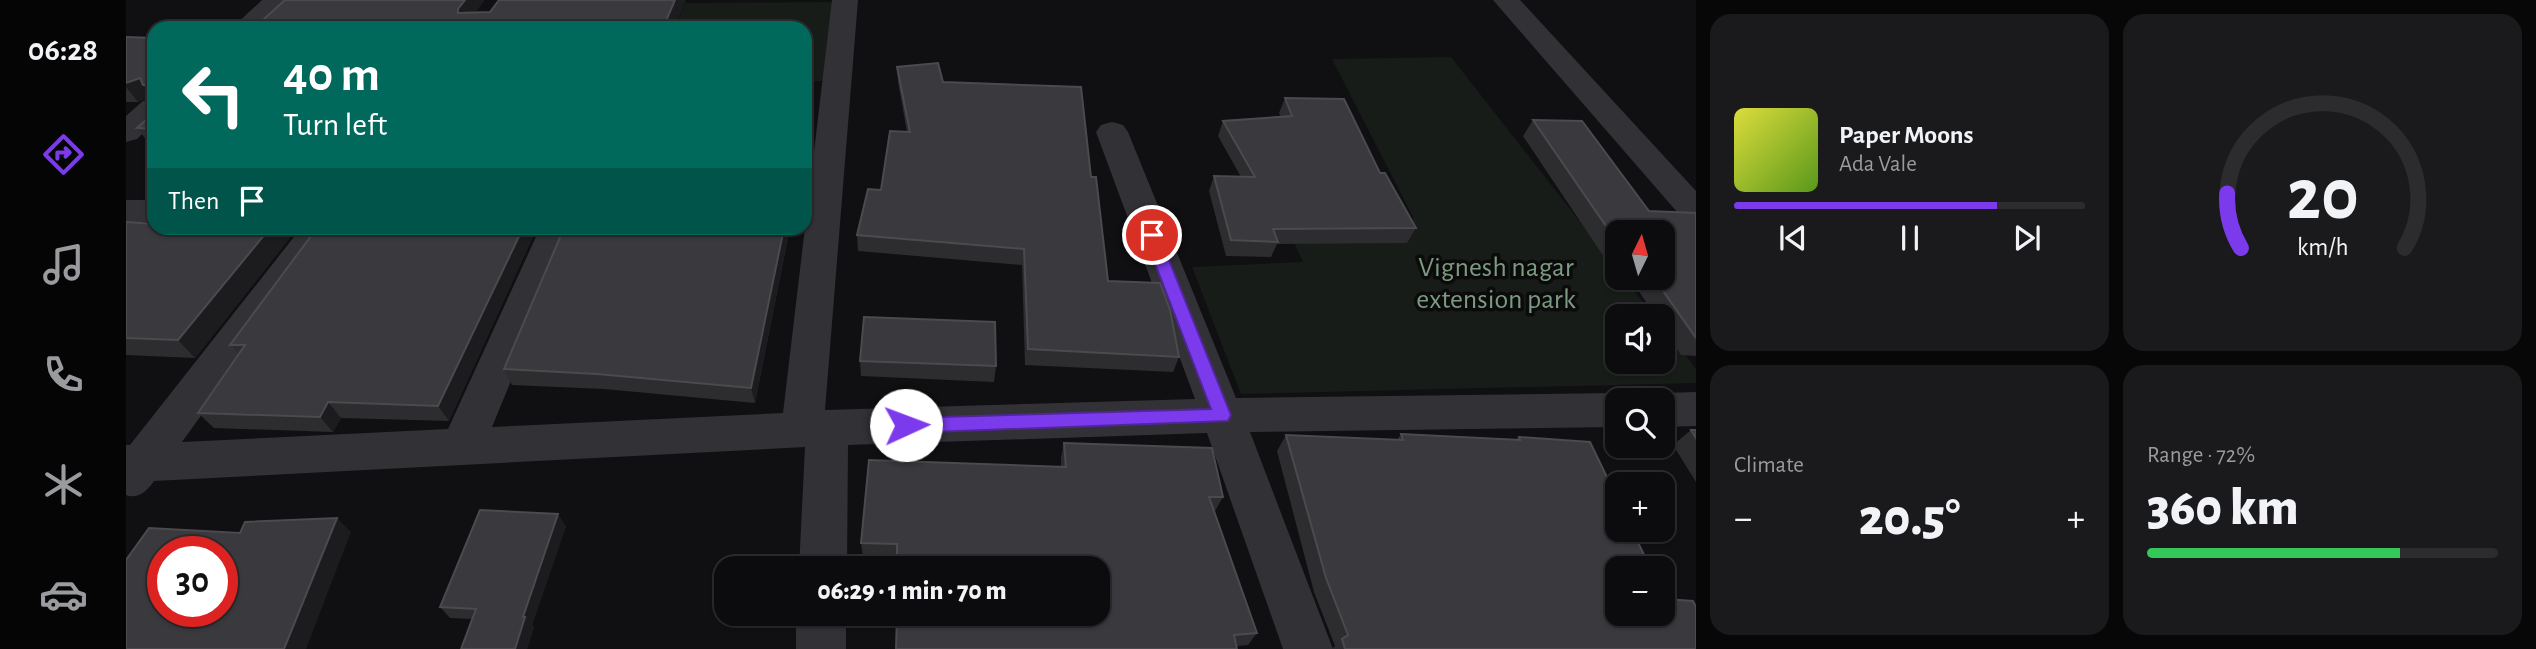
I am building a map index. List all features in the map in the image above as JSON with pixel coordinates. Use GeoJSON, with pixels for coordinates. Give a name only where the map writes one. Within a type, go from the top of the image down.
{"type":"FeatureCollection","features":[{"type":"Feature","properties":{"kind":"street"},"geometry":{"type":"LineString","coordinates":[[254,21],[278,0]]}},
{"type":"Feature","properties":{"kind":"street"},"geometry":{"type":"LineString","coordinates":[[822,556],[814,429],[821,86],[845,0]]}},
{"type":"Feature","properties":{"kind":"street"},"geometry":{"type":"LineString","coordinates":[[1506,0],[1696,212]]}},
{"type":"Feature","properties":{"kind":"street"},"geometry":{"type":"LineString","coordinates":[[1112,132],[1222,415],[1308,649]]}},
{"type":"Feature","properties":{"kind":"street"},"geometry":{"type":"LineString","coordinates":[[126,211],[147,211]]}},
{"type":"Feature","properties":{"kind":"street"},"geometry":{"type":"LineString","coordinates":[[131,471],[314,235]]}},
{"type":"Feature","properties":{"kind":"street"},"geometry":{"type":"LineString","coordinates":[[462,447],[554,235]]}},
{"type":"Feature","properties":{"kind":"street"},"geometry":{"type":"LineString","coordinates":[[1675,410],[1696,409]]}},
{"type":"Feature","properties":{"kind":"street"},"geometry":{"type":"LineString","coordinates":[[131,471],[462,447],[814,429],[1222,415],[1605,410]]}},
{"type":"Feature","properties":{"kind":"street"},"geometry":{"type":"LineString","coordinates":[[821,626],[821,649]]}},
{"type":"Feature","properties":{"kind":"green space"},"geometry":{"type":"Polygon","coordinates":[[[836,2],[827,81],[812,81],[812,21],[678,21],[685,3],[836,2]]]}},
{"type":"Feature","properties":{"kind":"green space","name":"Vignesh nagar extension park"},"geometry":{"type":"Polygon","coordinates":[[[1451,57],[1605,254],[1605,290],[1634,290],[1645,304],[1605,304],[1605,374],[1675,374],[1675,342],[1696,369],[1696,383],[1241,394],[1192,267],[1303,262],[1283,219],[1414,219],[1332,59],[1451,57]]]}},
{"type":"Feature","properties":{"kind":"building"},"geometry":{"type":"Polygon","coordinates":[[[285,0],[465,0],[458,13],[490,12],[499,0],[675,0],[666,21],[262,21],[285,0]]]}},
{"type":"Feature","properties":{"kind":"building"},"geometry":{"type":"Polygon","coordinates":[[[126,37],[147,38],[147,85],[143,85],[140,78],[126,83],[126,37]]]}},
{"type":"Feature","properties":{"kind":"building"},"geometry":{"type":"Polygon","coordinates":[[[938,63],[943,82],[1081,87],[1091,177],[1096,177],[1108,281],[1160,283],[1170,310],[1179,357],[1028,349],[1024,249],[857,235],[868,189],[881,190],[890,131],[910,132],[897,67],[938,63]]]}},
{"type":"Feature","properties":{"kind":"building"},"geometry":{"type":"Polygon","coordinates":[[[1285,98],[1344,99],[1380,173],[1385,173],[1416,228],[1273,229],[1278,242],[1231,240],[1214,176],[1255,177],[1223,121],[1292,116],[1285,98]]]}},
{"type":"Feature","properties":{"kind":"building"},"geometry":{"type":"Polygon","coordinates":[[[147,119],[147,129],[137,128],[147,119]]]}},
{"type":"Feature","properties":{"kind":"building"},"geometry":{"type":"Polygon","coordinates":[[[1533,120],[1582,121],[1649,211],[1696,213],[1696,338],[1675,308],[1675,304],[1662,290],[1675,290],[1675,220],[1605,220],[1605,225],[1533,120]]]}},
{"type":"Feature","properties":{"kind":"building"},"geometry":{"type":"Polygon","coordinates":[[[126,222],[147,224],[147,235],[264,235],[178,340],[126,338],[126,222]]]}},
{"type":"Feature","properties":{"kind":"building"},"geometry":{"type":"Polygon","coordinates":[[[312,235],[520,235],[438,406],[328,402],[320,417],[198,413],[245,345],[230,345],[312,235]]]}},
{"type":"Feature","properties":{"kind":"building"},"geometry":{"type":"Polygon","coordinates":[[[561,235],[783,235],[751,388],[597,374],[504,369],[561,235]]]}},
{"type":"Feature","properties":{"kind":"building"},"geometry":{"type":"Polygon","coordinates":[[[864,317],[995,322],[996,366],[860,361],[864,317]]]}},
{"type":"Feature","properties":{"kind":"building"},"geometry":{"type":"Polygon","coordinates":[[[1401,434],[1590,442],[1605,473],[1605,542],[1638,542],[1645,556],[1605,556],[1605,626],[1675,626],[1675,600],[1693,601],[1696,607],[1696,649],[1345,649],[1342,639],[1348,635],[1326,578],[1286,435],[1403,440],[1401,434]]]}},
{"type":"Feature","properties":{"kind":"building"},"geometry":{"type":"Polygon","coordinates":[[[1064,443],[1212,448],[1223,497],[1209,497],[1257,633],[1234,635],[1237,649],[896,649],[897,626],[1110,626],[1110,556],[897,556],[897,544],[861,543],[869,460],[1066,467],[1064,443]]]}},
{"type":"Feature","properties":{"kind":"building"},"geometry":{"type":"Polygon","coordinates":[[[480,510],[558,514],[515,649],[461,649],[476,609],[440,607],[480,510]]]}},
{"type":"Feature","properties":{"kind":"building"},"geometry":{"type":"Polygon","coordinates":[[[337,518],[284,649],[126,649],[126,560],[149,528],[240,533],[245,522],[337,518]]]}},
{"type":"Feature","properties":{"kind":"route"},"geometry":{"type":"LineString","coordinates":[[906,425],[1222,415],[1152,235]]}}]}
